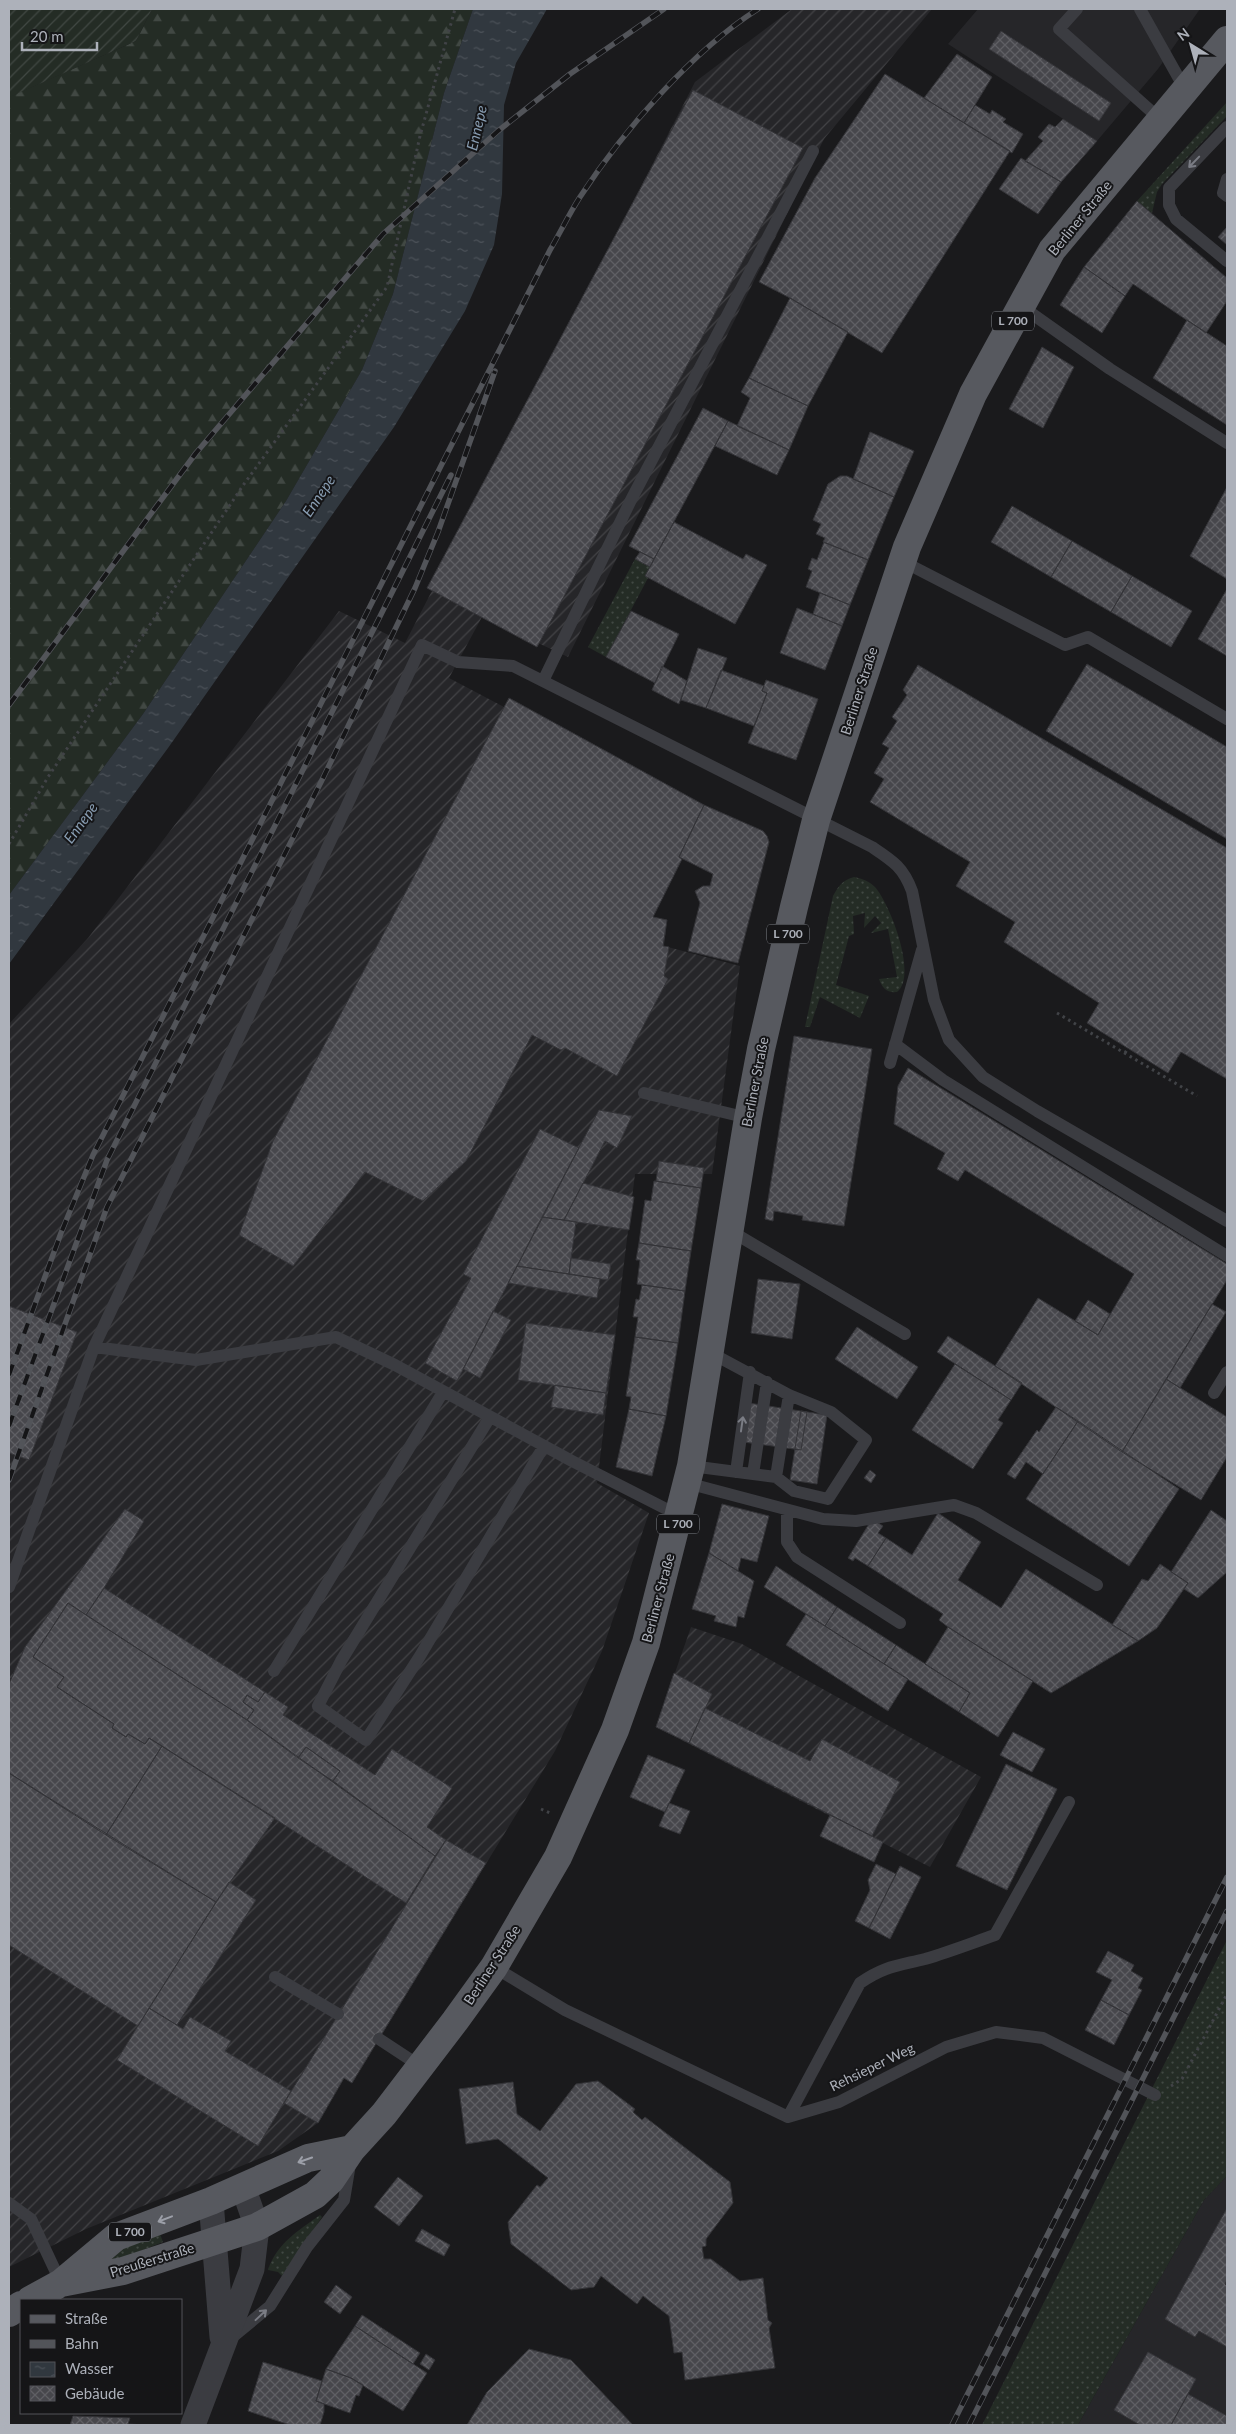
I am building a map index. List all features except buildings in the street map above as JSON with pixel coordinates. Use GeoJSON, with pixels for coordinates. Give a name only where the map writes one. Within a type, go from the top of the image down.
{"type":"FeatureCollection","features":[{"type":"Feature","properties":{"kind":"main road","name":"Berliner Straße"},"geometry":{"type":"LineString","coordinates":[[212,2242],[256,2227],[315,2195],[331,2180],[352,2149],[384,2114],[494,1967],[558,1857],[616,1730],[646,1643],[680,1516],[711,1353],[729,1230],[761,1048],[816,820],[902,561],[973,394],[1052,250],[1227,40]]}},
{"type":"Feature","properties":{"kind":"main road","name":"L 700"},"geometry":{"type":"LineString","coordinates":[[211,2201],[308,2158],[352,2149]]}},
{"type":"Feature","properties":{"kind":"main road","name":"Preußerstraße"},"geometry":{"type":"LineString","coordinates":[[32,2299],[61,2283],[116,2237],[211,2201]]}},
{"type":"Feature","properties":{"kind":"main road","name":"Preußerstraße"},"geometry":{"type":"LineString","coordinates":[[61,2283],[123,2272],[212,2242]]}},
{"type":"Feature","properties":{"kind":"main road"},"geometry":{"type":"LineString","coordinates":[[9,2313],[20,2307]]}},
{"type":"Feature","properties":{"kind":"street"},"geometry":{"type":"LineString","coordinates":[[193,2425],[252,2269],[256,2227],[243,2187]]}},
{"type":"Feature","properties":{"kind":"street"},"geometry":{"type":"LineString","coordinates":[[211,2201],[212,2242],[223,2345]]}},
{"type":"Feature","properties":{"kind":"lane"},"geometry":{"type":"LineString","coordinates":[[1077,9],[1059,29],[1161,120]]}},
{"type":"Feature","properties":{"kind":"lane"},"geometry":{"type":"LineString","coordinates":[[1140,9],[1186,91]]}},
{"type":"Feature","properties":{"kind":"lane"},"geometry":{"type":"LineString","coordinates":[[1227,127],[1169,188],[1169,205],[1176,219],[1227,261]]}},
{"type":"Feature","properties":{"kind":"lane"},"geometry":{"type":"LineString","coordinates":[[543,681],[631,500],[813,151]]}},
{"type":"Feature","properties":{"kind":"lane"},"geometry":{"type":"LineString","coordinates":[[1227,179],[1223,192],[1227,196]]}},
{"type":"Feature","properties":{"kind":"lane"},"geometry":{"type":"LineString","coordinates":[[1021,306],[1110,369],[1227,443]]}},
{"type":"Feature","properties":{"kind":"lane"},"geometry":{"type":"LineString","coordinates":[[902,561],[1065,645],[1088,637],[1227,719]]}},
{"type":"Feature","properties":{"kind":"lane"},"geometry":{"type":"LineString","coordinates":[[9,1587],[94,1347],[422,645],[458,662],[513,666],[872,848],[893,861],[906,874],[912,891],[934,1000],[949,1040],[983,1077],[1037,1111],[1227,1221]]}},
{"type":"Feature","properties":{"kind":"lane"},"geometry":{"type":"LineString","coordinates":[[890,1063],[922,948]]}},
{"type":"Feature","properties":{"kind":"lane"},"geometry":{"type":"LineString","coordinates":[[895,1044],[942,1080],[1227,1256]]}},
{"type":"Feature","properties":{"kind":"lane"},"geometry":{"type":"LineString","coordinates":[[644,1093],[748,1118]]}},
{"type":"Feature","properties":{"kind":"lane"},"geometry":{"type":"LineString","coordinates":[[729,1230],[905,1334]]}},
{"type":"Feature","properties":{"kind":"lane"},"geometry":{"type":"LineString","coordinates":[[94,1347],[196,1360],[336,1337],[680,1516]]}},
{"type":"Feature","properties":{"kind":"lane"},"geometry":{"type":"LineString","coordinates":[[689,1475],[736,1472],[776,1477],[794,1491],[828,1499],[866,1440],[831,1412],[789,1395],[750,1372],[711,1353]]}},
{"type":"Feature","properties":{"kind":"lane"},"geometry":{"type":"LineString","coordinates":[[736,1472],[750,1372]]}},
{"type":"Feature","properties":{"kind":"lane"},"geometry":{"type":"LineString","coordinates":[[1214,1393],[1227,1372]]}},
{"type":"Feature","properties":{"kind":"lane"},"geometry":{"type":"LineString","coordinates":[[753,1474],[767,1382]]}},
{"type":"Feature","properties":{"kind":"lane"},"geometry":{"type":"LineString","coordinates":[[274,1671],[444,1392]]}},
{"type":"Feature","properties":{"kind":"lane"},"geometry":{"type":"LineString","coordinates":[[776,1477],[789,1395]]}},
{"type":"Feature","properties":{"kind":"lane"},"geometry":{"type":"LineString","coordinates":[[490,1417],[341,1661],[318,1706],[366,1740],[420,1656],[544,1446]]}},
{"type":"Feature","properties":{"kind":"lane"},"geometry":{"type":"LineString","coordinates":[[689,1475],[787,1510],[823,1520],[856,1521],[954,1505],[976,1513],[1097,1585]]}},
{"type":"Feature","properties":{"kind":"lane"},"geometry":{"type":"LineString","coordinates":[[787,1510],[787,1542],[797,1557],[900,1623]]}},
{"type":"Feature","properties":{"kind":"lane"},"geometry":{"type":"LineString","coordinates":[[494,1967],[565,2010],[788,2117],[860,1983],[877,1971],[897,1964],[924,1959],[995,1935],[1069,1802]]}},
{"type":"Feature","properties":{"kind":"lane"},"geometry":{"type":"LineString","coordinates":[[276,1977],[338,2014]]}},
{"type":"Feature","properties":{"kind":"lane","name":"Rehsieper Weg"},"geometry":{"type":"LineString","coordinates":[[788,2117],[838,2102],[946,2047],[996,2032],[1043,2038],[1155,2095]]}},
{"type":"Feature","properties":{"kind":"lane"},"geometry":{"type":"LineString","coordinates":[[379,2039],[420,2066]]}},
{"type":"Feature","properties":{"kind":"lane"},"geometry":{"type":"LineString","coordinates":[[223,2345],[270,2306],[307,2247],[344,2200],[352,2149]]}},
{"type":"Feature","properties":{"kind":"lane"},"geometry":{"type":"LineString","coordinates":[[9,2203],[31,2219],[61,2283]]}},
{"type":"Feature","properties":{"kind":"path"},"geometry":{"type":"LineString","coordinates":[[9,844],[54,769],[244,484],[387,287],[420,136],[455,9]]}},
{"type":"Feature","properties":{"kind":"path"},"geometry":{"type":"LineString","coordinates":[[1057,1013],[1197,1096]]}},
{"type":"Feature","properties":{"kind":"path"},"geometry":{"type":"LineString","coordinates":[[1125,1053],[1128,1048]]}},
{"type":"Feature","properties":{"kind":"path"},"geometry":{"type":"LineString","coordinates":[[1155,2095],[1182,2079],[1227,1994]]}},
{"type":"Feature","properties":{"kind":"shaded area"},"geometry":{"type":"Polygon","coordinates":[[[792,9],[932,9],[824,139],[568,657],[482,617],[449,678],[504,707],[509,698],[704,805],[679,857],[682,859],[653,917],[667,920],[664,946],[740,966],[712,1174],[635,1174],[597,1483],[649,1513],[602,1651],[555,1751],[352,2083],[344,2078],[318,2123],[278,2151],[86,2229],[9,2267],[9,1024],[88,938],[339,611],[405,643],[695,82],[792,9]]]}},
{"type":"Feature","properties":{"kind":"shaded area"},"geometry":{"type":"Polygon","coordinates":[[[978,9],[1200,9],[1158,69],[1097,141],[948,44],[978,9]]]}},
{"type":"Feature","properties":{"kind":"shaded area"},"geometry":{"type":"Polygon","coordinates":[[[691,1627],[742,1644],[981,1777],[930,1867],[656,1727],[691,1627]]]}},
{"type":"Feature","properties":{"kind":"shaded area"},"geometry":{"type":"Polygon","coordinates":[[[1227,2176],[1227,2425],[1078,2425],[1204,2200],[1227,2176]]]}},
{"type":"Feature","properties":{"kind":"green space"},"geometry":{"type":"Polygon","coordinates":[[[9,9],[152,9],[136,41],[10,97],[9,9]]]}},
{"type":"Feature","properties":{"kind":"green space"},"geometry":{"type":"Polygon","coordinates":[[[152,9],[473,9],[444,93],[393,294],[362,370],[286,501],[143,714],[9,895],[9,97],[136,41],[152,9]]]}},
{"type":"Feature","properties":{"kind":"green space"},"geometry":{"type":"Polygon","coordinates":[[[1227,102],[1227,116],[1162,184],[1157,192],[1152,213],[1137,201],[1227,102]]]}},
{"type":"Feature","properties":{"kind":"green space"},"geometry":{"type":"Polygon","coordinates":[[[635,559],[650,567],[645,576],[648,578],[606,657],[588,647],[635,559]]]}},
{"type":"Feature","properties":{"kind":"green space"},"geometry":{"type":"Polygon","coordinates":[[[854,877],[866,881],[875,887],[888,908],[900,940],[905,971],[903,984],[897,992],[890,992],[883,987],[879,979],[897,977],[888,929],[871,933],[881,923],[875,916],[864,928],[865,913],[853,916],[854,934],[849,936],[836,985],[869,996],[860,1018],[820,997],[810,1027],[805,1027],[833,896],[842,884],[854,877]]]}},
{"type":"Feature","properties":{"kind":"green space"},"geometry":{"type":"Polygon","coordinates":[[[1227,1940],[1227,2176],[1204,2200],[1078,2425],[982,2425],[1227,1940]]]}},
{"type":"Feature","properties":{"kind":"green space"},"geometry":{"type":"Polygon","coordinates":[[[320,2215],[322,2217],[282,2276],[278,2272],[268,2270],[277,2252],[289,2238],[320,2215]]]}},
{"type":"Feature","properties":{"kind":"green space"},"geometry":{"type":"Polygon","coordinates":[[[160,2234],[163,2242],[113,2262],[109,2260],[111,2252],[160,2234]]]}},
{"type":"Feature","properties":{"kind":"water","name":"Ennepe"},"geometry":{"type":"Polygon","coordinates":[[[473,9],[547,9],[516,63],[504,105],[502,194],[494,245],[465,311],[394,427],[168,748],[9,964],[9,895],[143,714],[286,501],[362,370],[393,294],[444,93],[473,9]]]}},
{"type":"Feature","properties":{"kind":"railway"},"geometry":{"type":"LineString","coordinates":[[9,705],[196,453],[383,234],[498,131],[570,74],[664,9]]}},
{"type":"Feature","properties":{"kind":"railway"},"geometry":{"type":"LineString","coordinates":[[9,1375],[61,1233],[93,1155],[550,250],[580,197],[638,119],[660,94],[708,47],[758,9]]}},
{"type":"Feature","properties":{"kind":"railway"},"geometry":{"type":"LineString","coordinates":[[9,1480],[107,1207],[323,778],[415,588],[438,532],[495,371]]}},
{"type":"Feature","properties":{"kind":"railway"},"geometry":{"type":"LineString","coordinates":[[9,1426],[107,1160],[451,475]]}},
{"type":"Feature","properties":{"kind":"railway"},"geometry":{"type":"LineString","coordinates":[[952,2425],[1227,1877]]}},
{"type":"Feature","properties":{"kind":"railway"},"geometry":{"type":"LineString","coordinates":[[969,2425],[1227,1911]]}}]}
